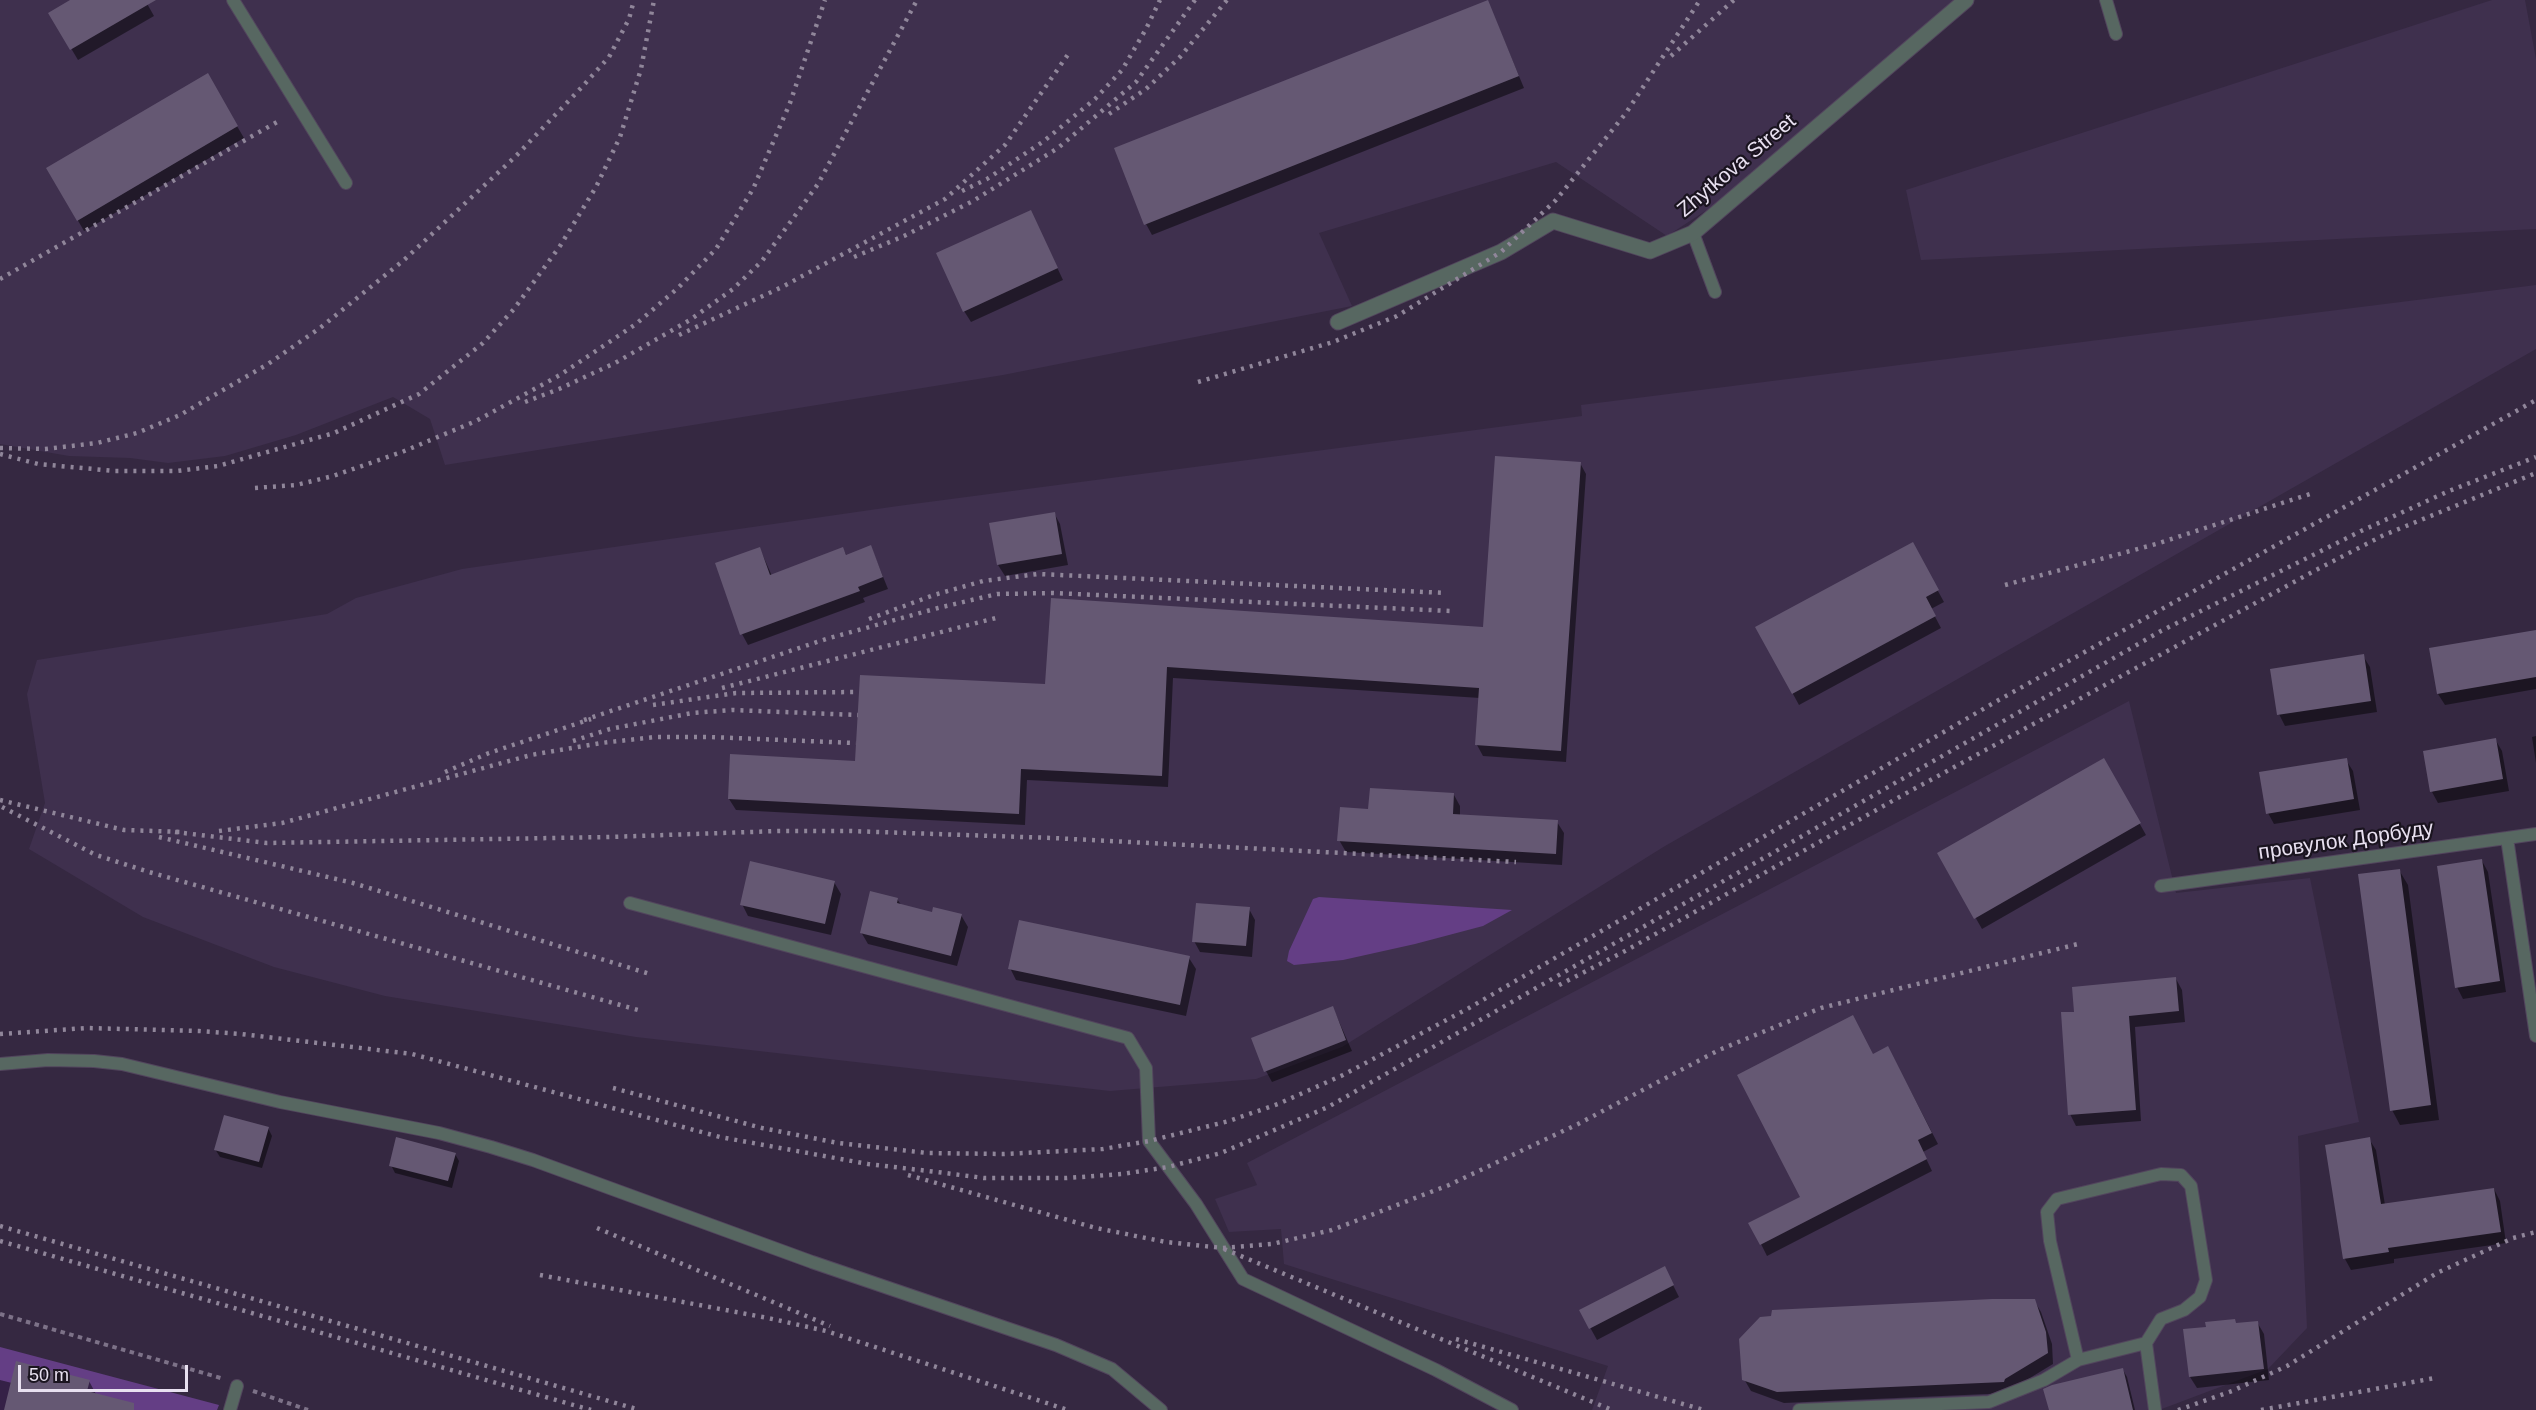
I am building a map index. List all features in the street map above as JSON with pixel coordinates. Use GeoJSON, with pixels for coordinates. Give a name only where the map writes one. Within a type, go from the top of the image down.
{"type":"FeatureCollection","features":[{"type":"Feature","properties":{"kind":"street","name":"Zhytkova Street"},"geometry":{"type":"LineString","coordinates":[[1338,322],[1501,252],[1553,221],[1650,251],[1693,233],[1966,0]]}},
{"type":"Feature","properties":{"kind":"lane"},"geometry":{"type":"LineString","coordinates":[[233,0],[346,183]]}},
{"type":"Feature","properties":{"kind":"lane"},"geometry":{"type":"LineString","coordinates":[[2106,0],[2116,34]]}},
{"type":"Feature","properties":{"kind":"lane"},"geometry":{"type":"LineString","coordinates":[[1693,233],[1716,292]]}},
{"type":"Feature","properties":{"kind":"lane","name":"провулок Дорбуду"},"geometry":{"type":"LineString","coordinates":[[2161,886],[2536,834]]}},
{"type":"Feature","properties":{"kind":"lane"},"geometry":{"type":"LineString","coordinates":[[2507,838],[2536,1036]]}},
{"type":"Feature","properties":{"kind":"lane"},"geometry":{"type":"LineString","coordinates":[[630,903],[1128,1038],[1146,1068],[1149,1141],[1196,1204],[1243,1279],[1436,1370],[1512,1410]]}},
{"type":"Feature","properties":{"kind":"lane"},"geometry":{"type":"LineString","coordinates":[[0,1064],[48,1060],[122,1064],[280,1102],[439,1133],[491,1147],[533,1160],[812,1262],[1056,1345],[1112,1369],[1161,1410]]}},
{"type":"Feature","properties":{"kind":"lane"},"geometry":{"type":"LineString","coordinates":[[2078,1360],[2050,1241],[2048,1212],[2056,1199],[2162,1174],[2181,1175],[2191,1186],[2206,1280],[2200,1297],[2184,1310],[2161,1318],[2146,1343],[2156,1410]]}},
{"type":"Feature","properties":{"kind":"lane"},"geometry":{"type":"LineString","coordinates":[[1799,1410],[1989,1402],[2044,1380],[2078,1360],[2146,1343]]}},
{"type":"Feature","properties":{"kind":"lane"},"geometry":{"type":"LineString","coordinates":[[230,1410],[237,1386]]}},
{"type":"Feature","properties":{"kind":"path"},"geometry":{"type":"LineString","coordinates":[[0,1314],[215,1375],[237,1386],[308,1410]]}},
{"type":"Feature","properties":{"kind":"shaded area"},"geometry":{"type":"Polygon","coordinates":[[[0,0],[1955,0],[1713,206],[1667,236],[1556,162],[1319,233],[1352,306],[1003,375],[445,465],[430,419],[393,397],[296,435],[225,456],[168,463],[130,458],[69,456],[0,444],[0,0]]]}},
{"type":"Feature","properties":{"kind":"shaded area"},"geometry":{"type":"Polygon","coordinates":[[[2492,0],[2525,0],[2536,59],[2536,229],[1921,260],[1906,190],[2492,0]]]}},
{"type":"Feature","properties":{"kind":"shaded area"},"geometry":{"type":"Polygon","coordinates":[[[2536,285],[2536,349],[1665,846],[1342,1047],[1256,1079],[1110,1091],[636,1037],[385,996],[274,967],[143,917],[29,849],[45,803],[27,694],[37,660],[327,614],[356,598],[462,569],[898,506],[1582,416],[1581,405],[2536,285]]]}},
{"type":"Feature","properties":{"kind":"shaded area"},"geometry":{"type":"Polygon","coordinates":[[[2129,701],[2176,893],[2310,878],[2359,1122],[2298,1136],[2307,1328],[2268,1369],[2159,1410],[1592,1410],[1608,1366],[1284,1264],[1281,1229],[1229,1232],[1215,1199],[1257,1185],[1247,1163],[2129,701]]]}},
{"type":"Feature","properties":{"kind":"shaded area"},"geometry":{"type":"Polygon","coordinates":[[[1319,897],[1512,910],[1483,926],[1415,944],[1343,960],[1294,965],[1287,961],[1289,951],[1313,899],[1319,897]]]}},
{"type":"Feature","properties":{"kind":"shaded area"},"geometry":{"type":"Polygon","coordinates":[[[0,1347],[219,1405],[217,1410],[0,1410],[0,1347]]]}},
{"type":"Feature","properties":{"kind":"building"},"geometry":{"type":"Polygon","coordinates":[[[70,0],[156,0],[70,50],[48,13],[70,0]]]}},
{"type":"Feature","properties":{"kind":"building"},"geometry":{"type":"Polygon","coordinates":[[[1488,0],[1519,76],[1144,225],[1114,148],[1488,0]]]}},
{"type":"Feature","properties":{"kind":"building"},"geometry":{"type":"Polygon","coordinates":[[[208,73],[238,126],[77,221],[46,168],[208,73]]]}},
{"type":"Feature","properties":{"kind":"building"},"geometry":{"type":"Polygon","coordinates":[[[1031,210],[1058,268],[963,312],[936,253],[1031,210]]]}},
{"type":"Feature","properties":{"kind":"building"},"geometry":{"type":"Polygon","coordinates":[[[1495,456],[1581,462],[1561,751],[1475,745],[1479,688],[1167,667],[1162,776],[1021,769],[1019,814],[728,799],[730,754],[855,761],[860,675],[1045,684],[1051,598],[1483,627],[1495,456]]]}},
{"type":"Feature","properties":{"kind":"building"},"geometry":{"type":"Polygon","coordinates":[[[1055,512],[1062,554],[997,565],[989,523],[1055,512]]]}},
{"type":"Feature","properties":{"kind":"building"},"geometry":{"type":"Polygon","coordinates":[[[1913,542],[1939,590],[1926,597],[1936,616],[1792,694],[1755,627],[1913,542]]]}},
{"type":"Feature","properties":{"kind":"building"},"geometry":{"type":"Polygon","coordinates":[[[871,545],[883,577],[858,587],[860,591],[740,635],[715,563],[760,547],[770,575],[843,547],[846,555],[871,545]]]}},
{"type":"Feature","properties":{"kind":"building"},"geometry":{"type":"Polygon","coordinates":[[[2536,630],[2536,677],[2437,694],[2429,648],[2536,630]]]}},
{"type":"Feature","properties":{"kind":"building"},"geometry":{"type":"Polygon","coordinates":[[[2364,654],[2371,701],[2277,715],[2270,669],[2364,654]]]}},
{"type":"Feature","properties":{"kind":"building"},"geometry":{"type":"Polygon","coordinates":[[[2496,738],[2503,779],[2430,792],[2423,751],[2496,738]]]}},
{"type":"Feature","properties":{"kind":"building"},"geometry":{"type":"Polygon","coordinates":[[[2104,758],[2141,823],[1974,919],[1937,853],[2104,758]]]}},
{"type":"Feature","properties":{"kind":"building"},"geometry":{"type":"Polygon","coordinates":[[[2347,758],[2354,799],[2266,814],[2259,772],[2347,758]]]}},
{"type":"Feature","properties":{"kind":"building"},"geometry":{"type":"Polygon","coordinates":[[[1370,788],[1454,793],[1453,814],[1558,820],[1556,854],[1337,841],[1340,807],[1368,809],[1370,788]]]}},
{"type":"Feature","properties":{"kind":"building"},"geometry":{"type":"Polygon","coordinates":[[[2482,859],[2500,981],[2455,988],[2437,866],[2482,859]]]}},
{"type":"Feature","properties":{"kind":"building"},"geometry":{"type":"Polygon","coordinates":[[[750,861],[835,881],[825,924],[740,905],[750,861]]]}},
{"type":"Feature","properties":{"kind":"building"},"geometry":{"type":"Polygon","coordinates":[[[2400,869],[2431,1105],[2390,1111],[2358,874],[2400,869]]]}},
{"type":"Feature","properties":{"kind":"building"},"geometry":{"type":"Polygon","coordinates":[[[870,891],[898,898],[897,903],[932,912],[933,907],[962,914],[951,956],[860,933],[870,891]]]}},
{"type":"Feature","properties":{"kind":"building"},"geometry":{"type":"Polygon","coordinates":[[[1196,903],[1250,907],[1246,946],[1192,942],[1196,903]]]}},
{"type":"Feature","properties":{"kind":"building"},"geometry":{"type":"Polygon","coordinates":[[[1019,920],[1190,956],[1180,1005],[1008,969],[1019,920]]]}},
{"type":"Feature","properties":{"kind":"building"},"geometry":{"type":"Polygon","coordinates":[[[2176,977],[2179,1011],[2129,1016],[2136,1110],[2068,1115],[2061,1012],[2074,1012],[2072,987],[2176,977]]]}},
{"type":"Feature","properties":{"kind":"building"},"geometry":{"type":"Polygon","coordinates":[[[1333,1006],[1346,1040],[1264,1072],[1251,1038],[1333,1006]]]}},
{"type":"Feature","properties":{"kind":"building"},"geometry":{"type":"Polygon","coordinates":[[[1853,1015],[1873,1054],[1888,1046],[1932,1133],[1918,1140],[1927,1159],[1760,1245],[1748,1223],[1800,1197],[1737,1075],[1853,1015]]]}},
{"type":"Feature","properties":{"kind":"building"},"geometry":{"type":"Polygon","coordinates":[[[224,1115],[269,1127],[259,1162],[214,1150],[224,1115]]]}},
{"type":"Feature","properties":{"kind":"building"},"geometry":{"type":"Polygon","coordinates":[[[396,1137],[456,1153],[448,1181],[389,1166],[396,1137]]]}},
{"type":"Feature","properties":{"kind":"building"},"geometry":{"type":"Polygon","coordinates":[[[2370,1137],[2381,1204],[2494,1188],[2501,1232],[2388,1248],[2389,1252],[2343,1259],[2325,1145],[2370,1137]]]}},
{"type":"Feature","properties":{"kind":"building"},"geometry":{"type":"Polygon","coordinates":[[[1665,1266],[1674,1285],[1589,1329],[1579,1310],[1665,1266]]]}},
{"type":"Feature","properties":{"kind":"building"},"geometry":{"type":"Polygon","coordinates":[[[2035,1299],[2046,1332],[2048,1353],[2005,1379],[2004,1382],[1777,1392],[1742,1380],[1739,1339],[1760,1317],[1771,1316],[1772,1310],[2035,1299]]]}},
{"type":"Feature","properties":{"kind":"building"},"geometry":{"type":"Polygon","coordinates":[[[2235,1319],[2236,1323],[2258,1321],[2264,1369],[2189,1377],[2183,1329],[2206,1327],[2205,1322],[2235,1319]]]}},
{"type":"Feature","properties":{"kind":"building"},"geometry":{"type":"Polygon","coordinates":[[[16,1361],[90,1380],[87,1391],[134,1403],[134,1410],[4,1410],[16,1361]]]}},
{"type":"Feature","properties":{"kind":"building"},"geometry":{"type":"Polygon","coordinates":[[[2123,1368],[2133,1410],[2049,1410],[2043,1389],[2123,1368]]]}},
{"type":"Feature","properties":{"kind":"railway"},"geometry":{"type":"LineString","coordinates":[[0,448],[45,449],[97,443],[137,433],[180,415],[268,364],[320,328],[404,260],[516,156],[609,57],[629,19],[634,0]]}},
{"type":"Feature","properties":{"kind":"railway"},"geometry":{"type":"LineString","coordinates":[[0,454],[38,464],[115,471],[177,471],[218,466],[334,433],[419,394],[483,343],[514,309],[560,246],[596,187],[620,137],[641,69],[654,0]]}},
{"type":"Feature","properties":{"kind":"railway"},"geometry":{"type":"LineString","coordinates":[[255,488],[296,485],[333,476],[402,452],[476,421],[560,375],[636,324],[678,288],[716,249],[753,189],[790,103],[825,0]]}},
{"type":"Feature","properties":{"kind":"railway"},"geometry":{"type":"LineString","coordinates":[[525,402],[615,363],[690,320],[733,289],[762,261],[818,184],[917,0]]}},
{"type":"Feature","properties":{"kind":"railway"},"geometry":{"type":"LineString","coordinates":[[962,191],[987,179],[1044,141],[1095,99],[1122,70],[1160,0]]}},
{"type":"Feature","properties":{"kind":"railway"},"geometry":{"type":"LineString","coordinates":[[854,257],[904,236],[973,201],[1058,148],[1136,82],[1195,0]]}},
{"type":"Feature","properties":{"kind":"railway"},"geometry":{"type":"LineString","coordinates":[[1109,114],[1146,89],[1180,57],[1227,0]]}},
{"type":"Feature","properties":{"kind":"railway"},"geometry":{"type":"LineString","coordinates":[[1198,382],[1333,342],[1397,316],[1501,252],[1556,200],[1626,113],[1700,0]]}},
{"type":"Feature","properties":{"kind":"railway"},"geometry":{"type":"LineString","coordinates":[[1671,56],[1734,0]]}},
{"type":"Feature","properties":{"kind":"railway"},"geometry":{"type":"LineString","coordinates":[[679,335],[782,287],[945,199],[1005,145],[1069,53]]}},
{"type":"Feature","properties":{"kind":"railway"},"geometry":{"type":"LineString","coordinates":[[0,279],[277,122]]}},
{"type":"Feature","properties":{"kind":"railway"},"geometry":{"type":"LineString","coordinates":[[613,1088],[762,1128],[838,1143],[927,1153],[1004,1154],[1103,1149],[1149,1141],[1229,1121],[1278,1104],[1343,1075],[1469,1008],[1997,701],[2536,400]]}},
{"type":"Feature","properties":{"kind":"railway"},"geometry":{"type":"LineString","coordinates":[[0,1034],[87,1028],[199,1031],[412,1054],[720,1137],[868,1164],[984,1178],[1067,1178],[1122,1174],[1168,1167],[1221,1153],[1328,1107],[2161,631],[2361,531],[2449,491],[2536,457]]}},
{"type":"Feature","properties":{"kind":"railway"},"geometry":{"type":"LineString","coordinates":[[1559,985],[1627,950],[1903,795],[2316,570],[2384,535],[2536,473]]}},
{"type":"Feature","properties":{"kind":"railway"},"geometry":{"type":"LineString","coordinates":[[2005,585],[2156,544],[2313,493]]}},
{"type":"Feature","properties":{"kind":"railway"},"geometry":{"type":"LineString","coordinates":[[869,619],[934,595],[983,581],[1038,574],[1446,593]]}},
{"type":"Feature","properties":{"kind":"railway"},"geometry":{"type":"LineString","coordinates":[[584,720],[826,639],[997,594],[1053,593],[1451,611]]}},
{"type":"Feature","properties":{"kind":"railway"},"geometry":{"type":"LineString","coordinates":[[722,688],[996,618]]}},
{"type":"Feature","properties":{"kind":"railway"},"geometry":{"type":"LineString","coordinates":[[653,705],[736,693],[859,692]]}},
{"type":"Feature","properties":{"kind":"railway"},"geometry":{"type":"LineString","coordinates":[[573,741],[610,729],[692,713],[732,710],[858,715]]}},
{"type":"Feature","properties":{"kind":"railway"},"geometry":{"type":"LineString","coordinates":[[445,772],[489,753],[591,719]]}},
{"type":"Feature","properties":{"kind":"railway"},"geometry":{"type":"LineString","coordinates":[[219,831],[282,823],[531,755],[601,743],[655,737],[856,743]]}},
{"type":"Feature","properties":{"kind":"railway"},"geometry":{"type":"LineString","coordinates":[[0,800],[124,830],[183,832]]}},
{"type":"Feature","properties":{"kind":"railway"},"geometry":{"type":"LineString","coordinates":[[2,807],[96,855],[149,872],[638,1010]]}},
{"type":"Feature","properties":{"kind":"railway"},"geometry":{"type":"LineString","coordinates":[[175,832],[267,843],[850,831],[1052,838],[1516,862]]}},
{"type":"Feature","properties":{"kind":"railway"},"geometry":{"type":"LineString","coordinates":[[159,837],[353,883],[650,974]]}},
{"type":"Feature","properties":{"kind":"railway"},"geometry":{"type":"LineString","coordinates":[[908,1175],[1096,1228],[1166,1242],[1223,1248],[1272,1244],[1332,1230],[1449,1185],[1578,1124],[1719,1050],[1821,1008],[2078,944]]}},
{"type":"Feature","properties":{"kind":"railway"},"geometry":{"type":"LineString","coordinates":[[0,1226],[640,1410]]}},
{"type":"Feature","properties":{"kind":"railway"},"geometry":{"type":"LineString","coordinates":[[597,1228],[830,1326]]}},
{"type":"Feature","properties":{"kind":"railway"},"geometry":{"type":"LineString","coordinates":[[2178,1410],[2232,1391],[2287,1366],[2437,1273],[2513,1238],[2536,1232]]}},
{"type":"Feature","properties":{"kind":"railway"},"geometry":{"type":"LineString","coordinates":[[0,1241],[591,1410]]}},
{"type":"Feature","properties":{"kind":"railway"},"geometry":{"type":"LineString","coordinates":[[1224,1249],[1612,1410]]}},
{"type":"Feature","properties":{"kind":"railway"},"geometry":{"type":"LineString","coordinates":[[540,1275],[826,1331],[1068,1410]]}},
{"type":"Feature","properties":{"kind":"railway"},"geometry":{"type":"LineString","coordinates":[[1456,1339],[1704,1410]]}},
{"type":"Feature","properties":{"kind":"railway"},"geometry":{"type":"LineString","coordinates":[[2261,1410],[2435,1378]]}}]}
